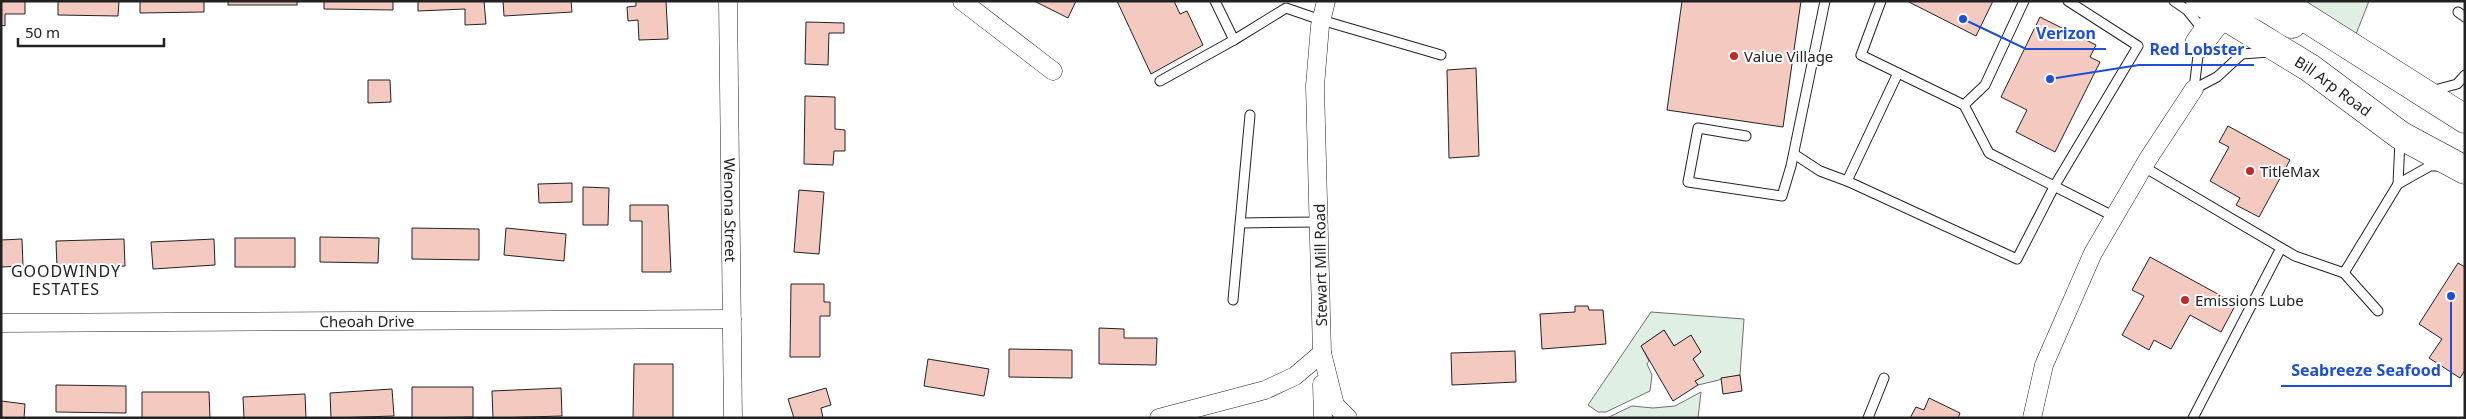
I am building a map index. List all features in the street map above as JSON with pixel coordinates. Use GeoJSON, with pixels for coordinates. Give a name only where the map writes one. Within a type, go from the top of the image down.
{"type":"FeatureCollection","features":[{"type":"Feature","properties":{"kind":"main road"},"geometry":{"type":"LineString","coordinates":[[2278,1],[2465,119]]}},
{"type":"Feature","properties":{"kind":"main road"},"geometry":{"type":"LineString","coordinates":[[2200,44],[2211,8],[2229,7],[2240,2],[2255,3],[2292,24],[2327,32]]}},
{"type":"Feature","properties":{"kind":"main road","name":"Bill Arp Road"},"geometry":{"type":"LineString","coordinates":[[2211,8],[2310,68],[2400,135],[2460,168]]}},
{"type":"Feature","properties":{"kind":"street","name":"Wenona Street"},"geometry":{"type":"LineString","coordinates":[[728,1],[733,418]]}},
{"type":"Feature","properties":{"kind":"street"},"geometry":{"type":"LineString","coordinates":[[962,1],[1053,71]]}},
{"type":"Feature","properties":{"kind":"street","name":"Stewart Mill Road"},"geometry":{"type":"LineString","coordinates":[[1322,353],[1315,86],[1321,20],[1326,1]]}},
{"type":"Feature","properties":{"kind":"street"},"geometry":{"type":"LineString","coordinates":[[2032,418],[2044,365],[2094,252],[2144,167],[2194,90]]}},
{"type":"Feature","properties":{"kind":"street","name":"Cheoah Drive"},"geometry":{"type":"LineString","coordinates":[[1,323],[732,319]]}},
{"type":"Feature","properties":{"kind":"street"},"geometry":{"type":"LineString","coordinates":[[1166,417],[1265,390],[1295,376],[1322,353]]}},
{"type":"Feature","properties":{"kind":"street"},"geometry":{"type":"LineString","coordinates":[[1322,353],[1322,418]]}},
{"type":"Feature","properties":{"kind":"street"},"geometry":{"type":"LineString","coordinates":[[1322,353],[1335,405],[1348,418]]}},
{"type":"Feature","properties":{"kind":"lane"},"geometry":{"type":"LineString","coordinates":[[1215,1],[1234,40]]}},
{"type":"Feature","properties":{"kind":"lane"},"geometry":{"type":"LineString","coordinates":[[1746,136],[1698,128],[1688,182],[1782,196],[1794,154],[1825,1]]}},
{"type":"Feature","properties":{"kind":"lane"},"geometry":{"type":"LineString","coordinates":[[1881,1],[1861,55],[1964,105],[1989,153],[2115,217]]}},
{"type":"Feature","properties":{"kind":"lane"},"geometry":{"type":"LineString","coordinates":[[1964,105],[1984,85],[2024,1]]}},
{"type":"Feature","properties":{"kind":"lane"},"geometry":{"type":"LineString","coordinates":[[1794,154],[1820,171],[1847,181],[2017,259],[2055,185],[2138,46],[2068,1]]}},
{"type":"Feature","properties":{"kind":"lane"},"geometry":{"type":"LineString","coordinates":[[2174,1],[2187,10],[2200,26],[2200,44],[2194,90]]}},
{"type":"Feature","properties":{"kind":"lane"},"geometry":{"type":"LineString","coordinates":[[1160,81],[1234,40],[1285,5],[1321,20],[1441,55]]}},
{"type":"Feature","properties":{"kind":"lane"},"geometry":{"type":"LineString","coordinates":[[2194,90],[2217,77],[2242,54],[2282,51]]}},
{"type":"Feature","properties":{"kind":"lane"},"geometry":{"type":"LineString","coordinates":[[1847,181],[1898,73]]}},
{"type":"Feature","properties":{"kind":"lane"},"geometry":{"type":"LineString","coordinates":[[2423,93],[2457,84],[2465,75]]}},
{"type":"Feature","properties":{"kind":"lane"},"geometry":{"type":"LineString","coordinates":[[1234,300],[1250,115]]}},
{"type":"Feature","properties":{"kind":"lane"},"geometry":{"type":"LineString","coordinates":[[2398,184],[2400,135]]}},
{"type":"Feature","properties":{"kind":"lane"},"geometry":{"type":"LineString","coordinates":[[2344,272],[2398,184],[2430,166],[2460,168]]}},
{"type":"Feature","properties":{"kind":"lane"},"geometry":{"type":"LineString","coordinates":[[2144,167],[2295,256],[2344,272],[2378,311]]}},
{"type":"Feature","properties":{"kind":"lane"},"geometry":{"type":"LineString","coordinates":[[1241,224],[1318,222]]}},
{"type":"Feature","properties":{"kind":"lane"},"geometry":{"type":"LineString","coordinates":[[2193,418],[2281,248]]}},
{"type":"Feature","properties":{"kind":"lane"},"geometry":{"type":"LineString","coordinates":[[1868,418],[1884,378]]}},
{"type":"Feature","properties":{"kind":"green space"},"geometry":{"type":"Polygon","coordinates":[[[2279,1],[2369,1],[2351,47],[2279,1]]]}},
{"type":"Feature","properties":{"kind":"green space"},"geometry":{"type":"Polygon","coordinates":[[[1651,312],[1744,319],[1740,375],[1698,385],[1695,381],[1703,376],[1693,359],[1701,352],[1691,336],[1674,346],[1664,330],[1641,346],[1649,361],[1647,364],[1652,375],[1650,391],[1606,412],[1598,412],[1588,405],[1651,312]]]}},
{"type":"Feature","properties":{"kind":"green space"},"geometry":{"type":"Polygon","coordinates":[[[1701,392],[1698,418],[1607,418],[1632,406],[1653,408],[1675,406],[1701,392]]]}},
{"type":"Feature","properties":{"kind":"building"},"geometry":{"type":"Polygon","coordinates":[[[1,1],[25,1],[25,14],[5,14],[5,26],[1,25],[1,1]]]}},
{"type":"Feature","properties":{"kind":"building"},"geometry":{"type":"Polygon","coordinates":[[[58,1],[119,1],[118,16],[58,15],[58,1]]]}},
{"type":"Feature","properties":{"kind":"building"},"geometry":{"type":"Polygon","coordinates":[[[140,1],[204,1],[204,12],[140,13],[140,1]]]}},
{"type":"Feature","properties":{"kind":"building"},"geometry":{"type":"Polygon","coordinates":[[[228,1],[297,1],[297,5],[228,5],[228,1]]]}},
{"type":"Feature","properties":{"kind":"building"},"geometry":{"type":"Polygon","coordinates":[[[324,1],[393,1],[393,10],[324,9],[324,1]]]}},
{"type":"Feature","properties":{"kind":"building"},"geometry":{"type":"Polygon","coordinates":[[[418,1],[484,1],[486,24],[465,25],[465,9],[418,11],[418,1]]]}},
{"type":"Feature","properties":{"kind":"building"},"geometry":{"type":"Polygon","coordinates":[[[503,1],[571,1],[572,12],[504,16],[503,1]]]}},
{"type":"Feature","properties":{"kind":"building"},"geometry":{"type":"Polygon","coordinates":[[[636,1],[666,1],[668,39],[639,40],[638,20],[628,21],[627,7],[636,6],[636,1]]]}},
{"type":"Feature","properties":{"kind":"building"},"geometry":{"type":"Polygon","coordinates":[[[1034,1],[1076,1],[1068,18],[1034,1]]]}},
{"type":"Feature","properties":{"kind":"building"},"geometry":{"type":"Polygon","coordinates":[[[1117,1],[1174,1],[1180,14],[1187,11],[1203,45],[1151,74],[1117,1]]]}},
{"type":"Feature","properties":{"kind":"building","name":"Value Village"},"geometry":{"type":"Polygon","coordinates":[[[1682,1],[1801,1],[1783,127],[1667,110],[1682,1]]]}},
{"type":"Feature","properties":{"kind":"building"},"geometry":{"type":"Polygon","coordinates":[[[1907,1],[1993,1],[1976,36],[1907,1]]]}},
{"type":"Feature","properties":{"kind":"building"},"geometry":{"type":"Polygon","coordinates":[[[2040,17],[2096,45],[2090,57],[2100,62],[2055,152],[2016,132],[2027,110],[2001,97],[2040,17]]]}},
{"type":"Feature","properties":{"kind":"building"},"geometry":{"type":"Polygon","coordinates":[[[806,22],[844,23],[844,33],[829,33],[828,65],[805,64],[806,22]]]}},
{"type":"Feature","properties":{"kind":"building"},"geometry":{"type":"Polygon","coordinates":[[[1476,68],[1479,156],[1449,158],[1447,70],[1476,68]]]}},
{"type":"Feature","properties":{"kind":"building"},"geometry":{"type":"Polygon","coordinates":[[[368,80],[390,80],[391,102],[368,103],[368,80]]]}},
{"type":"Feature","properties":{"kind":"building"},"geometry":{"type":"Polygon","coordinates":[[[805,96],[835,97],[835,129],[845,130],[845,151],[834,151],[833,165],[804,164],[805,96]]]}},
{"type":"Feature","properties":{"kind":"building","name":"TitleMax"},"geometry":{"type":"Polygon","coordinates":[[[2228,126],[2290,160],[2259,217],[2236,205],[2240,198],[2210,181],[2229,147],[2219,142],[2228,126]]]}},
{"type":"Feature","properties":{"kind":"building"},"geometry":{"type":"Polygon","coordinates":[[[572,183],[572,202],[539,203],[538,184],[572,183]]]}},
{"type":"Feature","properties":{"kind":"building"},"geometry":{"type":"Polygon","coordinates":[[[583,187],[609,188],[608,225],[583,225],[583,187]]]}},
{"type":"Feature","properties":{"kind":"building"},"geometry":{"type":"Polygon","coordinates":[[[799,190],[824,192],[819,254],[794,252],[799,190]]]}},
{"type":"Feature","properties":{"kind":"building"},"geometry":{"type":"Polygon","coordinates":[[[630,205],[668,205],[671,272],[642,272],[642,221],[630,221],[630,205]]]}},
{"type":"Feature","properties":{"kind":"building"},"geometry":{"type":"Polygon","coordinates":[[[412,228],[479,229],[479,260],[412,259],[412,228]]]}},
{"type":"Feature","properties":{"kind":"building"},"geometry":{"type":"Polygon","coordinates":[[[506,228],[566,234],[564,261],[504,255],[506,228]]]}},
{"type":"Feature","properties":{"kind":"building"},"geometry":{"type":"Polygon","coordinates":[[[320,237],[379,238],[378,263],[320,262],[320,237]]]}},
{"type":"Feature","properties":{"kind":"building"},"geometry":{"type":"Polygon","coordinates":[[[235,238],[295,238],[295,267],[235,267],[235,238]]]}},
{"type":"Feature","properties":{"kind":"building"},"geometry":{"type":"Polygon","coordinates":[[[22,239],[23,266],[1,267],[1,240],[22,239]]]}},
{"type":"Feature","properties":{"kind":"building"},"geometry":{"type":"Polygon","coordinates":[[[124,239],[125,266],[57,268],[56,241],[124,239]]]}},
{"type":"Feature","properties":{"kind":"building"},"geometry":{"type":"Polygon","coordinates":[[[214,239],[215,265],[153,269],[151,242],[214,239]]]}},
{"type":"Feature","properties":{"kind":"building","name":"Emissions Lube"},"geometry":{"type":"Polygon","coordinates":[[[2150,257],[2236,304],[2221,332],[2190,315],[2171,349],[2154,340],[2149,350],[2122,335],[2144,296],[2132,290],[2150,257]]]}},
{"type":"Feature","properties":{"kind":"building"},"geometry":{"type":"Polygon","coordinates":[[[2458,263],[2465,267],[2465,370],[2460,378],[2429,358],[2442,339],[2419,324],[2458,263]]]}},
{"type":"Feature","properties":{"kind":"building"},"geometry":{"type":"Polygon","coordinates":[[[791,284],[824,284],[824,302],[830,302],[830,316],[820,316],[820,357],[790,357],[791,284]]]}},
{"type":"Feature","properties":{"kind":"building"},"geometry":{"type":"Polygon","coordinates":[[[1575,306],[1588,306],[1589,310],[1603,310],[1606,344],[1542,349],[1540,314],[1575,312],[1575,306]]]}},
{"type":"Feature","properties":{"kind":"building"},"geometry":{"type":"Polygon","coordinates":[[[1099,328],[1124,329],[1124,338],[1157,338],[1156,365],[1099,364],[1099,328]]]}},
{"type":"Feature","properties":{"kind":"building"},"geometry":{"type":"Polygon","coordinates":[[[1664,330],[1674,346],[1691,335],[1701,352],[1693,359],[1704,376],[1695,381],[1698,385],[1673,401],[1641,346],[1664,330]]]}},
{"type":"Feature","properties":{"kind":"building"},"geometry":{"type":"Polygon","coordinates":[[[1009,349],[1072,350],[1072,378],[1009,377],[1009,349]]]}},
{"type":"Feature","properties":{"kind":"building"},"geometry":{"type":"Polygon","coordinates":[[[1515,351],[1516,382],[1452,385],[1451,353],[1515,351]]]}},
{"type":"Feature","properties":{"kind":"building"},"geometry":{"type":"Polygon","coordinates":[[[928,359],[989,369],[984,396],[924,386],[928,359]]]}},
{"type":"Feature","properties":{"kind":"building"},"geometry":{"type":"Polygon","coordinates":[[[634,364],[673,364],[673,418],[633,418],[634,364]]]}},
{"type":"Feature","properties":{"kind":"building"},"geometry":{"type":"Polygon","coordinates":[[[1740,375],[1742,391],[1723,394],[1721,378],[1740,375]]]}},
{"type":"Feature","properties":{"kind":"building"},"geometry":{"type":"Polygon","coordinates":[[[56,385],[126,386],[126,413],[56,412],[56,385]]]}},
{"type":"Feature","properties":{"kind":"building"},"geometry":{"type":"Polygon","coordinates":[[[412,387],[473,387],[473,417],[412,418],[412,387]]]}},
{"type":"Feature","properties":{"kind":"building"},"geometry":{"type":"Polygon","coordinates":[[[561,388],[562,416],[493,418],[492,391],[561,388]]]}},
{"type":"Feature","properties":{"kind":"building"},"geometry":{"type":"Polygon","coordinates":[[[826,388],[831,405],[821,408],[823,418],[794,418],[788,399],[826,388]]]}},
{"type":"Feature","properties":{"kind":"building"},"geometry":{"type":"Polygon","coordinates":[[[392,389],[394,416],[331,418],[330,393],[392,389]]]}},
{"type":"Feature","properties":{"kind":"building"},"geometry":{"type":"Polygon","coordinates":[[[142,392],[209,392],[210,418],[142,418],[142,392]]]}},
{"type":"Feature","properties":{"kind":"building"},"geometry":{"type":"Polygon","coordinates":[[[305,394],[306,418],[244,418],[243,397],[305,394]]]}},
{"type":"Feature","properties":{"kind":"building"},"geometry":{"type":"Polygon","coordinates":[[[1929,398],[1960,413],[1958,418],[1910,418],[1916,407],[1924,410],[1929,398]]]}},
{"type":"Feature","properties":{"kind":"building"},"geometry":{"type":"Polygon","coordinates":[[[1,401],[25,404],[24,418],[1,418],[1,401]]]}},
{"type":"Feature","properties":{"kind":"place","name":"Verizon"},"geometry":{"type":"Point","coordinates":[1963,19]}},
{"type":"Feature","properties":{"kind":"place","name":"Value Village"},"geometry":{"type":"Point","coordinates":[1734,56]}},
{"type":"Feature","properties":{"kind":"place","name":"Red Lobster"},"geometry":{"type":"Point","coordinates":[2050,79]}},
{"type":"Feature","properties":{"kind":"place","name":"TitleMax"},"geometry":{"type":"Point","coordinates":[2250,171]}},
{"type":"Feature","properties":{"kind":"place","name":"Seabreeze Seafood"},"geometry":{"type":"Point","coordinates":[2451,296]}},
{"type":"Feature","properties":{"kind":"place","name":"Emissions Lube"},"geometry":{"type":"Point","coordinates":[2185,300]}},
{"type":"Feature","properties":{"kind":"district","name":"GOODWINDY ESTATES"},"geometry":{"type":"Point","coordinates":[66,280]}}]}
